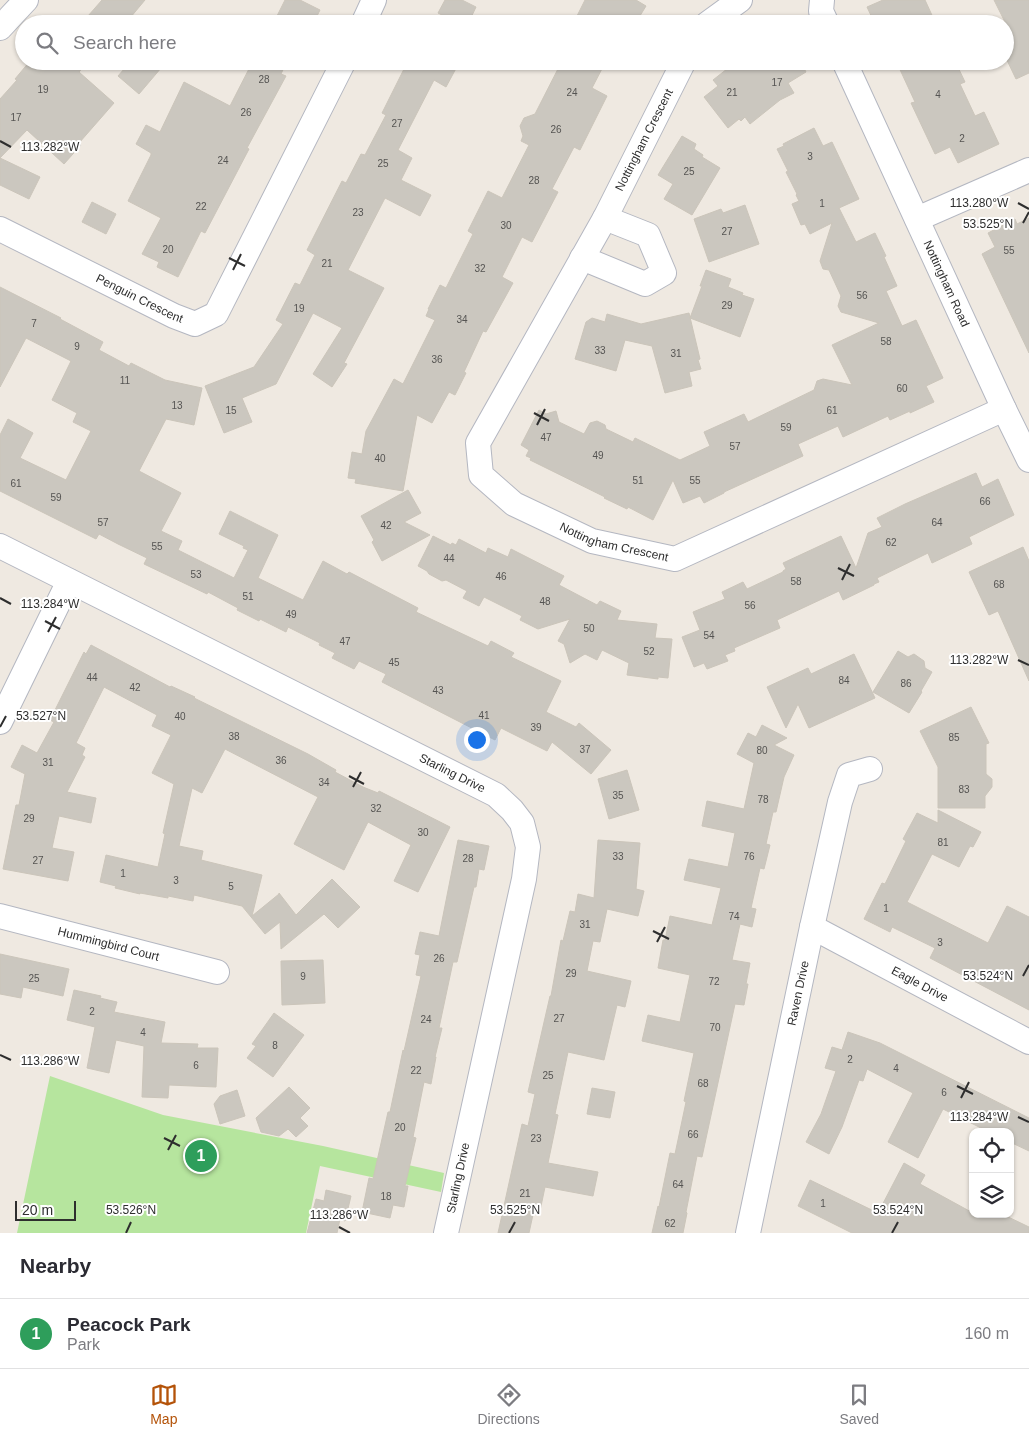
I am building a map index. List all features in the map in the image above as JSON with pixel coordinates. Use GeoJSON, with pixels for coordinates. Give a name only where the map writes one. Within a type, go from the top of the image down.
{"type":"FeatureCollection","features":[{"type":"Feature","properties":{"kind":"street"},"geometry":{"type":"LineString","coordinates":[[0,28],[26,0]]}},
{"type":"Feature","properties":{"kind":"street"},"geometry":{"type":"LineString","coordinates":[[367,15],[374,0]]}},
{"type":"Feature","properties":{"kind":"street"},"geometry":{"type":"LineString","coordinates":[[719,15],[740,0]]}},
{"type":"Feature","properties":{"kind":"street"},"geometry":{"type":"LineString","coordinates":[[822,0],[821,11],[823,15]]}},
{"type":"Feature","properties":{"kind":"street","name":"Penguin Crescent"},"geometry":{"type":"LineString","coordinates":[[0,229],[174,316],[195,324],[216,314],[339,70]]}},
{"type":"Feature","properties":{"kind":"street","name":"Nottingham Crescent"},"geometry":{"type":"LineString","coordinates":[[679,70],[605,218],[478,443],[481,475],[514,504],[592,541],[675,560],[1004,409]]}},
{"type":"Feature","properties":{"kind":"street"},"geometry":{"type":"LineString","coordinates":[[848,70],[916,219],[1029,170]]}},
{"type":"Feature","properties":{"kind":"street"},"geometry":{"type":"LineString","coordinates":[[582,258],[645,284],[664,273],[648,235],[605,218]]}},
{"type":"Feature","properties":{"kind":"street","name":"Nottingham Road"},"geometry":{"type":"LineString","coordinates":[[916,219],[1029,460]]}},
{"type":"Feature","properties":{"kind":"street","name":"Starling Drive"},"geometry":{"type":"LineString","coordinates":[[0,546],[496,795],[512,810],[522,823],[528,847],[524,879],[446,1233]]}},
{"type":"Feature","properties":{"kind":"street"},"geometry":{"type":"LineString","coordinates":[[0,722],[70,581]]}},
{"type":"Feature","properties":{"kind":"street","name":"Raven Drive"},"geometry":{"type":"LineString","coordinates":[[752,1231],[812,927],[840,802],[849,775],[870,769]]}},
{"type":"Feature","properties":{"kind":"street","name":"Hummingbird Court"},"geometry":{"type":"LineString","coordinates":[[0,916],[217,972]]}},
{"type":"Feature","properties":{"kind":"street","name":"Eagle Drive"},"geometry":{"type":"LineString","coordinates":[[812,927],[1029,1042]]}},
{"type":"Feature","properties":{"kind":"green space"},"geometry":{"type":"Polygon","coordinates":[[[50,1076],[163,1115],[323,1146],[444,1173],[441,1192],[320,1166],[306,1233],[17,1233],[50,1076]]]}},
{"type":"Feature","properties":{"kind":"building"},"geometry":{"type":"Polygon","coordinates":[[[102,0],[145,0],[132,15],[89,15],[102,0]]]}},
{"type":"Feature","properties":{"kind":"building"},"geometry":{"type":"Polygon","coordinates":[[[285,0],[300,0],[320,10],[318,15],[278,15],[285,0]]]}},
{"type":"Feature","properties":{"kind":"building"},"geometry":{"type":"Polygon","coordinates":[[[445,0],[462,0],[476,7],[472,15],[442,15],[438,13],[445,0]]]}},
{"type":"Feature","properties":{"kind":"building"},"geometry":{"type":"Polygon","coordinates":[[[585,0],[636,0],[646,6],[640,15],[578,15],[585,0]]]}},
{"type":"Feature","properties":{"kind":"building"},"geometry":{"type":"Polygon","coordinates":[[[883,0],[925,0],[932,15],[871,15],[867,7],[883,0]]]}},
{"type":"Feature","properties":{"kind":"building"},"geometry":{"type":"Polygon","coordinates":[[[994,0],[1029,0],[1029,73],[1016,79],[1012,70],[1014,70],[1014,15],[1002,15],[994,0]]]}},
{"type":"Feature","properties":{"kind":"building"},"geometry":{"type":"Polygon","coordinates":[[[22,70],[81,70],[79,72],[114,103],[79,143],[81,145],[64,164],[27,130],[0,158],[0,99],[17,80],[15,79],[22,70]]]}},
{"type":"Feature","properties":{"kind":"building"},"geometry":{"type":"Polygon","coordinates":[[[123,70],[159,70],[139,94],[118,76],[123,70]]]}},
{"type":"Feature","properties":{"kind":"building"},"geometry":{"type":"Polygon","coordinates":[[[248,70],[283,70],[281,74],[286,76],[247,148],[249,149],[205,233],[201,231],[178,277],[157,267],[159,262],[142,254],[161,218],[128,201],[151,155],[151,153],[136,144],[146,125],[160,132],[184,82],[230,106],[248,70]]]}},
{"type":"Feature","properties":{"kind":"building"},"geometry":{"type":"Polygon","coordinates":[[[404,70],[455,70],[446,87],[434,80],[398,150],[412,158],[401,180],[431,195],[420,216],[385,198],[348,270],[384,288],[344,363],[347,364],[332,387],[313,374],[342,328],[313,313],[276,384],[242,398],[252,422],[224,433],[205,386],[254,367],[283,324],[276,320],[295,283],[300,285],[315,255],[307,250],[342,181],[346,183],[361,154],[365,155],[386,115],[382,113],[404,70]]]}},
{"type":"Feature","properties":{"kind":"building"},"geometry":{"type":"Polygon","coordinates":[[[557,70],[601,70],[592,88],[607,96],[580,150],[574,147],[552,189],[558,192],[532,242],[522,237],[502,277],[513,283],[486,332],[483,331],[455,395],[449,392],[432,423],[417,415],[403,491],[355,483],[356,479],[348,478],[352,452],[362,454],[366,431],[394,379],[403,384],[435,320],[426,316],[428,309],[440,285],[446,288],[473,234],[468,231],[488,191],[502,198],[529,145],[521,141],[523,136],[520,126],[524,118],[535,114],[557,70]]]}},
{"type":"Feature","properties":{"kind":"building"},"geometry":{"type":"Polygon","coordinates":[[[726,70],[805,70],[806,72],[788,83],[794,93],[780,100],[750,124],[745,117],[741,121],[739,119],[728,128],[704,97],[718,86],[713,80],[726,70]]]}},
{"type":"Feature","properties":{"kind":"building"},"geometry":{"type":"Polygon","coordinates":[[[900,70],[959,70],[965,82],[960,84],[975,116],[984,112],[999,144],[958,163],[950,147],[935,154],[911,103],[915,102],[900,70]]]}},
{"type":"Feature","properties":{"kind":"building"},"geometry":{"type":"Polygon","coordinates":[[[814,128],[823,146],[832,142],[859,199],[839,208],[856,242],[875,233],[897,286],[886,291],[902,326],[916,320],[943,378],[926,386],[934,402],[890,420],[888,416],[843,437],[838,426],[798,444],[803,456],[704,503],[700,496],[683,503],[673,480],[653,520],[628,507],[627,509],[604,498],[530,460],[531,458],[526,456],[529,450],[521,445],[539,410],[546,414],[556,411],[559,422],[584,434],[590,423],[597,421],[605,425],[606,429],[633,442],[635,438],[680,460],[710,446],[704,432],[744,414],[748,422],[814,390],[817,381],[823,379],[852,385],[832,345],[879,323],[841,312],[838,306],[841,296],[829,270],[823,269],[820,261],[832,223],[810,234],[805,224],[801,225],[792,204],[799,201],[797,194],[777,149],[814,128]]]}},
{"type":"Feature","properties":{"kind":"building"},"geometry":{"type":"Polygon","coordinates":[[[682,136],[696,144],[694,149],[703,155],[702,157],[720,168],[692,215],[664,199],[673,184],[658,175],[682,136]]]}},
{"type":"Feature","properties":{"kind":"building"},"geometry":{"type":"Polygon","coordinates":[[[0,158],[40,177],[29,199],[0,185],[0,158]]]}},
{"type":"Feature","properties":{"kind":"building"},"geometry":{"type":"Polygon","coordinates":[[[92,202],[116,214],[106,234],[82,222],[92,202]]]}},
{"type":"Feature","properties":{"kind":"building"},"geometry":{"type":"Polygon","coordinates":[[[745,205],[759,244],[709,262],[694,219],[721,209],[723,213],[745,205]]]}},
{"type":"Feature","properties":{"kind":"building"},"geometry":{"type":"Polygon","coordinates":[[[1029,218],[1029,353],[982,254],[995,247],[988,233],[1015,219],[1017,224],[1029,218]]]}},
{"type":"Feature","properties":{"kind":"building"},"geometry":{"type":"Polygon","coordinates":[[[706,270],[731,279],[728,287],[754,299],[740,337],[690,318],[706,270]]]}},
{"type":"Feature","properties":{"kind":"building"},"geometry":{"type":"Polygon","coordinates":[[[0,287],[103,342],[99,350],[129,366],[131,363],[165,380],[202,388],[194,425],[166,419],[139,471],[181,493],[161,531],[182,541],[178,550],[234,578],[248,550],[243,548],[244,546],[219,534],[230,511],[278,535],[258,578],[303,600],[323,561],[347,574],[349,572],[418,608],[416,612],[488,646],[491,641],[514,653],[511,657],[561,681],[546,712],[576,727],[579,723],[611,750],[591,774],[552,742],[547,751],[501,728],[495,740],[382,682],[386,674],[359,661],[354,669],[332,658],[335,653],[319,645],[320,643],[288,627],[286,632],[260,619],[259,621],[208,592],[207,594],[144,564],[147,558],[99,534],[96,539],[0,491],[0,435],[8,419],[33,433],[20,458],[66,480],[91,431],[73,422],[77,413],[52,400],[71,361],[26,338],[0,387],[0,287]]]}},
{"type":"Feature","properties":{"kind":"building"},"geometry":{"type":"Polygon","coordinates":[[[689,313],[701,369],[689,372],[692,386],[665,393],[652,346],[625,340],[616,371],[575,359],[586,322],[592,318],[605,322],[607,314],[641,324],[689,313]]]}},
{"type":"Feature","properties":{"kind":"building"},"geometry":{"type":"Polygon","coordinates":[[[976,473],[982,487],[998,479],[1014,515],[969,537],[972,544],[932,563],[928,553],[877,578],[879,582],[843,600],[839,591],[777,620],[780,628],[734,648],[735,651],[725,655],[728,661],[707,669],[704,663],[694,667],[682,637],[700,630],[693,612],[725,599],[722,592],[743,582],[747,589],[783,572],[786,569],[783,563],[841,536],[856,568],[868,533],[882,527],[877,518],[976,473]]]}},
{"type":"Feature","properties":{"kind":"building"},"geometry":{"type":"Polygon","coordinates":[[[408,490],[421,513],[404,522],[430,535],[382,561],[372,542],[374,540],[361,516],[408,490]]]}},
{"type":"Feature","properties":{"kind":"building"},"geometry":{"type":"Polygon","coordinates":[[[433,536],[451,545],[452,543],[456,545],[459,539],[486,553],[488,548],[508,557],[511,549],[564,576],[559,585],[597,605],[600,601],[621,611],[617,620],[657,624],[655,638],[672,639],[668,678],[658,677],[658,679],[627,675],[629,663],[602,650],[597,660],[585,654],[570,663],[564,644],[558,641],[570,619],[538,629],[520,620],[522,616],[484,597],[479,606],[463,598],[467,591],[446,580],[442,581],[418,566],[433,536]]]}},
{"type":"Feature","properties":{"kind":"building"},"geometry":{"type":"Polygon","coordinates":[[[1023,547],[1029,561],[1029,681],[998,611],[989,615],[969,572],[1023,547]]]}},
{"type":"Feature","properties":{"kind":"building"},"geometry":{"type":"Polygon","coordinates":[[[91,645],[170,687],[195,697],[308,754],[336,770],[335,772],[363,787],[378,793],[379,791],[450,827],[418,892],[394,881],[411,845],[368,822],[344,870],[294,844],[318,797],[225,749],[202,793],[192,788],[179,846],[203,851],[201,860],[262,875],[252,916],[279,893],[296,915],[332,879],[360,907],[338,928],[324,914],[281,949],[280,922],[265,934],[242,906],[194,895],[193,901],[168,896],[168,898],[140,894],[100,882],[106,855],[158,867],[165,834],[163,833],[174,784],[152,773],[171,735],[152,726],[157,715],[104,687],[76,743],[85,748],[82,755],[85,757],[67,792],[96,798],[91,823],[59,816],[52,848],[74,852],[68,881],[3,869],[16,805],[19,805],[25,774],[11,767],[22,745],[37,753],[54,722],[50,720],[84,652],[86,654],[91,645]]]}},
{"type":"Feature","properties":{"kind":"building"},"geometry":{"type":"Polygon","coordinates":[[[898,651],[908,657],[914,654],[924,661],[925,668],[932,672],[909,713],[873,692],[898,651]]]}},
{"type":"Feature","properties":{"kind":"building"},"geometry":{"type":"Polygon","coordinates":[[[854,654],[875,698],[809,728],[798,704],[786,728],[767,687],[808,668],[811,674],[854,654]]]}},
{"type":"Feature","properties":{"kind":"building"},"geometry":{"type":"Polygon","coordinates":[[[971,707],[989,743],[986,744],[986,774],[992,779],[992,787],[985,796],[985,808],[938,808],[938,767],[920,731],[971,707]]]}},
{"type":"Feature","properties":{"kind":"building"},"geometry":{"type":"Polygon","coordinates":[[[762,725],[787,738],[774,745],[794,755],[784,777],[776,812],[773,812],[766,844],[770,845],[764,869],[760,868],[751,908],[756,909],[752,927],[740,924],[732,960],[750,963],[744,1005],[735,1004],[702,1157],[697,1156],[683,1233],[652,1233],[670,1153],[675,1154],[694,1053],[642,1041],[648,1015],[680,1022],[690,975],[658,968],[663,940],[665,940],[670,916],[712,925],[721,888],[684,880],[689,859],[728,867],[735,833],[702,826],[707,801],[744,809],[754,763],[737,754],[748,733],[756,737],[762,725]]]}},
{"type":"Feature","properties":{"kind":"building"},"geometry":{"type":"Polygon","coordinates":[[[627,770],[639,810],[609,819],[598,779],[627,770]]]}},
{"type":"Feature","properties":{"kind":"building"},"geometry":{"type":"Polygon","coordinates":[[[938,810],[981,832],[973,847],[970,846],[959,867],[932,854],[907,902],[988,943],[1007,906],[1029,917],[1029,1010],[930,958],[935,948],[892,927],[890,932],[864,919],[882,883],[885,884],[906,841],[903,839],[917,813],[938,823],[938,810]]]}},
{"type":"Feature","properties":{"kind":"building"},"geometry":{"type":"Polygon","coordinates":[[[458,840],[489,846],[484,870],[479,869],[476,887],[474,887],[457,962],[453,962],[439,1028],[442,1028],[431,1084],[424,1082],[413,1137],[416,1138],[405,1186],[408,1186],[404,1207],[393,1205],[390,1218],[362,1212],[369,1178],[373,1179],[388,1112],[390,1112],[421,976],[416,975],[420,955],[415,954],[420,932],[439,936],[458,840]]]}},
{"type":"Feature","properties":{"kind":"building"},"geometry":{"type":"Polygon","coordinates":[[[598,840],[640,843],[636,889],[644,891],[638,916],[607,909],[600,942],[593,941],[587,971],[631,981],[625,1007],[617,1005],[604,1060],[568,1052],[555,1114],[558,1115],[548,1163],[598,1172],[593,1196],[545,1187],[540,1211],[534,1210],[529,1233],[498,1233],[522,1124],[528,1126],[535,1094],[528,1092],[551,996],[561,940],[563,941],[570,911],[575,912],[578,894],[594,898],[598,840]]]}},
{"type":"Feature","properties":{"kind":"building"},"geometry":{"type":"Polygon","coordinates":[[[0,954],[69,969],[63,996],[23,987],[21,998],[0,994],[0,954]]]}},
{"type":"Feature","properties":{"kind":"building"},"geometry":{"type":"Polygon","coordinates":[[[323,960],[325,1003],[282,1005],[281,961],[323,960]]]}},
{"type":"Feature","properties":{"kind":"building"},"geometry":{"type":"Polygon","coordinates":[[[74,990],[117,1002],[114,1012],[165,1022],[161,1043],[198,1044],[197,1048],[218,1048],[216,1087],[169,1085],[168,1098],[142,1097],[144,1046],[116,1040],[109,1073],[87,1068],[95,1027],[67,1020],[74,990]]]}},
{"type":"Feature","properties":{"kind":"building"},"geometry":{"type":"Polygon","coordinates":[[[274,1013],[304,1035],[273,1077],[247,1058],[256,1046],[252,1044],[274,1013]]]}},
{"type":"Feature","properties":{"kind":"building"},"geometry":{"type":"Polygon","coordinates":[[[848,1032],[880,1043],[1029,1118],[1029,1151],[1014,1144],[1014,1128],[981,1128],[943,1109],[918,1158],[888,1142],[913,1093],[867,1069],[863,1081],[859,1080],[842,1127],[829,1154],[806,1142],[821,1114],[836,1071],[825,1068],[832,1047],[842,1050],[848,1032]]]}},
{"type":"Feature","properties":{"kind":"building"},"geometry":{"type":"Polygon","coordinates":[[[289,1087],[310,1108],[300,1118],[308,1126],[296,1137],[288,1129],[279,1136],[261,1132],[256,1118],[289,1087]]]}},
{"type":"Feature","properties":{"kind":"building"},"geometry":{"type":"Polygon","coordinates":[[[592,1088],[615,1092],[610,1118],[587,1114],[592,1088]]]}},
{"type":"Feature","properties":{"kind":"building"},"geometry":{"type":"Polygon","coordinates":[[[237,1090],[245,1116],[220,1124],[214,1104],[220,1096],[237,1090]]]}},
{"type":"Feature","properties":{"kind":"building"},"geometry":{"type":"Polygon","coordinates":[[[904,1163],[925,1175],[920,1184],[969,1211],[969,1218],[1010,1218],[1029,1227],[1029,1233],[852,1233],[798,1206],[810,1180],[878,1213],[904,1163]]]}},
{"type":"Feature","properties":{"kind":"building"},"geometry":{"type":"Polygon","coordinates":[[[326,1190],[351,1196],[345,1221],[340,1219],[337,1233],[307,1233],[316,1199],[324,1201],[326,1190]]]}},
{"type":"Feature","properties":{"kind":"place","name":"Peacock Park"},"geometry":{"type":"Point","coordinates":[201,1156]}}]}
